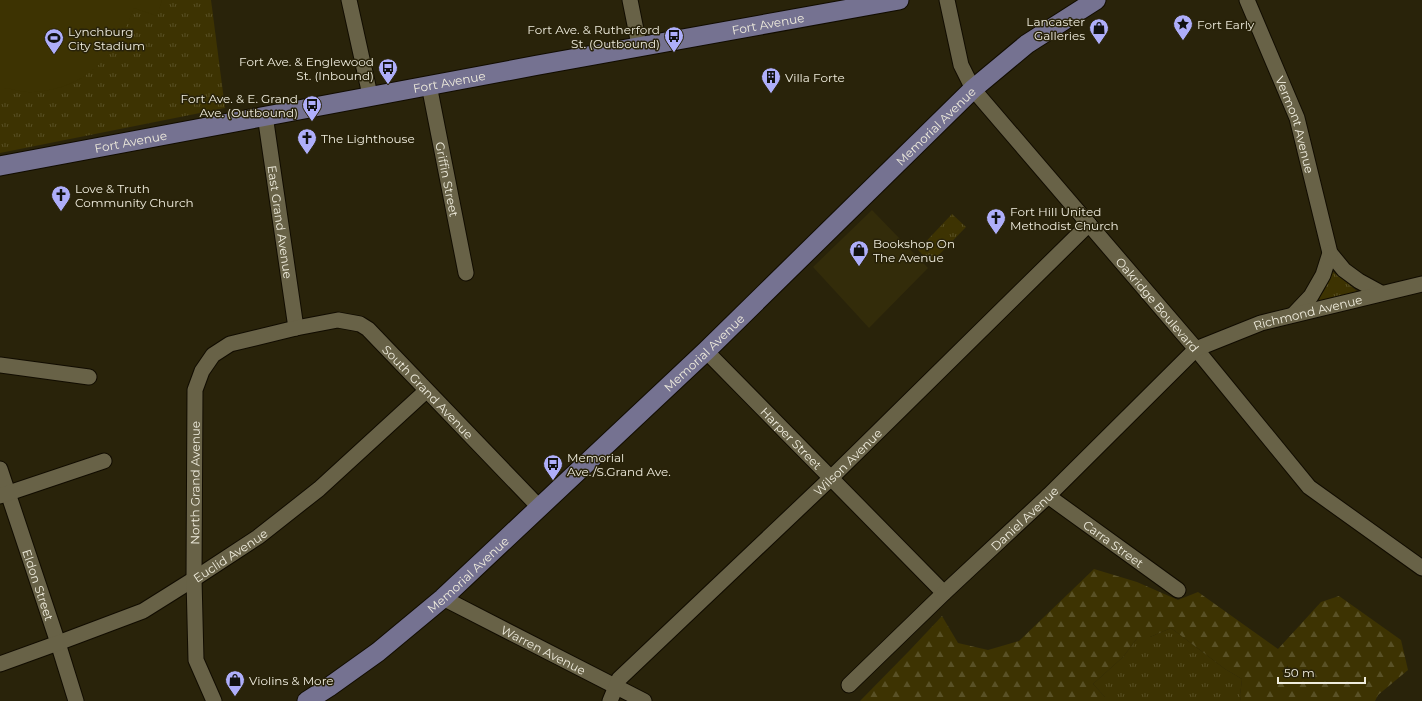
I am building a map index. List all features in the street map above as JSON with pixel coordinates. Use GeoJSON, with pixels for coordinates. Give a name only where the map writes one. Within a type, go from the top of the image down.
{"type":"FeatureCollection","features":[{"type":"Feature","properties":{"kind":"main road","name":"Fort Avenue"},"geometry":{"type":"LineString","coordinates":[[0,166],[370,95],[899,0]]}},
{"type":"Feature","properties":{"kind":"main road","name":"Memorial Avenue"},"geometry":{"type":"LineString","coordinates":[[307,701],[378,652],[443,598],[706,351],[973,89],[1027,44],[1096,0]]}},
{"type":"Feature","properties":{"kind":"street"},"geometry":{"type":"LineString","coordinates":[[349,0],[370,95]]}},
{"type":"Feature","properties":{"kind":"street"},"geometry":{"type":"LineString","coordinates":[[630,0],[639,46]]}},
{"type":"Feature","properties":{"kind":"street","name":"Oakridge Boulevard"},"geometry":{"type":"LineString","coordinates":[[947,0],[961,65],[973,89],[1196,349],[1309,486],[1422,568]]}},
{"type":"Feature","properties":{"kind":"street","name":"Vermont Avenue"},"geometry":{"type":"LineString","coordinates":[[1247,0],[1297,118],[1330,253],[1344,270],[1359,281],[1381,293]]}},
{"type":"Feature","properties":{"kind":"street","name":"Griffin Street"},"geometry":{"type":"LineString","coordinates":[[429,85],[466,273]]}},
{"type":"Feature","properties":{"kind":"street","name":"East Grand Avenue"},"geometry":{"type":"LineString","coordinates":[[265,115],[296,328]]}},
{"type":"Feature","properties":{"kind":"street","name":"Wilson Avenue"},"geometry":{"type":"LineString","coordinates":[[610,701],[619,679],[832,478],[1089,224]]}},
{"type":"Feature","properties":{"kind":"street"},"geometry":{"type":"LineString","coordinates":[[1294,314],[1311,296],[1323,275],[1330,253]]}},
{"type":"Feature","properties":{"kind":"street","name":"Richmond Avenue"},"geometry":{"type":"LineString","coordinates":[[1196,349],[1261,323],[1422,284]]}},
{"type":"Feature","properties":{"kind":"street","name":"South Grand Avenue"},"geometry":{"type":"LineString","coordinates":[[296,328],[338,320],[360,324],[368,329],[539,507]]}},
{"type":"Feature","properties":{"kind":"street","name":"North Grand Avenue"},"geometry":{"type":"LineString","coordinates":[[214,701],[196,660],[194,579],[195,390],[202,371],[213,355],[230,344],[296,328]]}},
{"type":"Feature","properties":{"kind":"street","name":"Daniel Avenue"},"geometry":{"type":"LineString","coordinates":[[849,685],[944,593],[1048,496],[1196,349]]}},
{"type":"Feature","properties":{"kind":"street","name":"Harper Street"},"geometry":{"type":"LineString","coordinates":[[706,351],[944,593]]}},
{"type":"Feature","properties":{"kind":"street"},"geometry":{"type":"LineString","coordinates":[[0,365],[89,377]]}},
{"type":"Feature","properties":{"kind":"street","name":"Euclid Avenue"},"geometry":{"type":"LineString","coordinates":[[0,664],[143,611],[194,579],[258,537],[319,489],[426,391]]}},
{"type":"Feature","properties":{"kind":"street"},"geometry":{"type":"LineString","coordinates":[[4,495],[104,461]]}},
{"type":"Feature","properties":{"kind":"street","name":"Eldon Street"},"geometry":{"type":"LineString","coordinates":[[0,469],[4,495],[58,643],[76,701]]}},
{"type":"Feature","properties":{"kind":"street","name":"Carra Street"},"geometry":{"type":"LineString","coordinates":[[1048,496],[1178,590]]}},
{"type":"Feature","properties":{"kind":"street","name":"Warren Avenue"},"geometry":{"type":"LineString","coordinates":[[443,598],[644,701]]}},
{"type":"Feature","properties":{"kind":"shaded area"},"geometry":{"type":"Polygon","coordinates":[[[872,210],[928,268],[869,328],[813,267],[872,210]]]}},
{"type":"Feature","properties":{"kind":"green space"},"geometry":{"type":"Polygon","coordinates":[[[0,0],[211,0],[225,108],[0,153],[0,0]]]}},
{"type":"Feature","properties":{"kind":"green space","name":"Lynchburg City Stadium"},"geometry":{"type":"Polygon","coordinates":[[[0,0],[162,0],[157,16],[134,8],[127,25],[108,55],[84,76],[69,84],[53,89],[30,92],[0,86],[0,0]]]}},
{"type":"Feature","properties":{"kind":"green space"},"geometry":{"type":"Polygon","coordinates":[[[952,214],[966,227],[931,263],[918,250],[952,214]]]}},
{"type":"Feature","properties":{"kind":"green space"},"geometry":{"type":"Polygon","coordinates":[[[1333,272],[1358,292],[1320,303],[1319,297],[1324,291],[1333,272]]]}},
{"type":"Feature","properties":{"kind":"green space"},"geometry":{"type":"Polygon","coordinates":[[[1094,569],[1137,582],[1178,600],[1198,592],[1278,649],[1321,602],[1339,596],[1401,640],[1408,670],[1378,695],[1375,701],[1241,701],[1240,696],[1242,679],[1225,669],[1171,628],[1150,637],[1138,637],[1123,657],[1093,684],[1105,697],[1105,701],[860,701],[942,616],[958,643],[988,650],[1019,641],[1094,569]]]}},
{"type":"Feature","properties":{"kind":"green space"},"geometry":{"type":"Polygon","coordinates":[[[1171,628],[1225,669],[1242,679],[1240,696],[1241,701],[1105,701],[1105,697],[1093,684],[1123,657],[1138,637],[1150,637],[1171,628]]]}},
{"type":"Feature","properties":{"kind":"place","name":"Fort Early"},"geometry":{"type":"Point","coordinates":[1183,41]}},
{"type":"Feature","properties":{"kind":"place","name":"Lancaster Galleries"},"geometry":{"type":"Point","coordinates":[1099,45]}},
{"type":"Feature","properties":{"kind":"place","name":"Fort Ave. & Rutherford St. (Outbound)"},"geometry":{"type":"Point","coordinates":[674,53]}},
{"type":"Feature","properties":{"kind":"place","name":"Lynchburg City Stadium"},"geometry":{"type":"Point","coordinates":[54,55]}},
{"type":"Feature","properties":{"kind":"place","name":"Fort Ave. & Englewood St. (Inbound)"},"geometry":{"type":"Point","coordinates":[388,85]}},
{"type":"Feature","properties":{"kind":"place","name":"Villa Forte"},"geometry":{"type":"Point","coordinates":[771,94]}},
{"type":"Feature","properties":{"kind":"place","name":"Fort Ave. & E. Grand Ave. (Outbound)"},"geometry":{"type":"Point","coordinates":[312,122]}},
{"type":"Feature","properties":{"kind":"place","name":"The Lighthouse"},"geometry":{"type":"Point","coordinates":[307,155]}},
{"type":"Feature","properties":{"kind":"place","name":"Love & Truth Community Church"},"geometry":{"type":"Point","coordinates":[61,212]}},
{"type":"Feature","properties":{"kind":"place","name":"Fort Hill United Methodist Church"},"geometry":{"type":"Point","coordinates":[996,235]}},
{"type":"Feature","properties":{"kind":"place","name":"Bookshop On The Avenue"},"geometry":{"type":"Point","coordinates":[859,267]}},
{"type":"Feature","properties":{"kind":"place","name":"Memorial Ave./S.Grand Ave."},"geometry":{"type":"Point","coordinates":[553,481]}},
{"type":"Feature","properties":{"kind":"place","name":"Violins & More"},"geometry":{"type":"Point","coordinates":[235,697]}}]}
